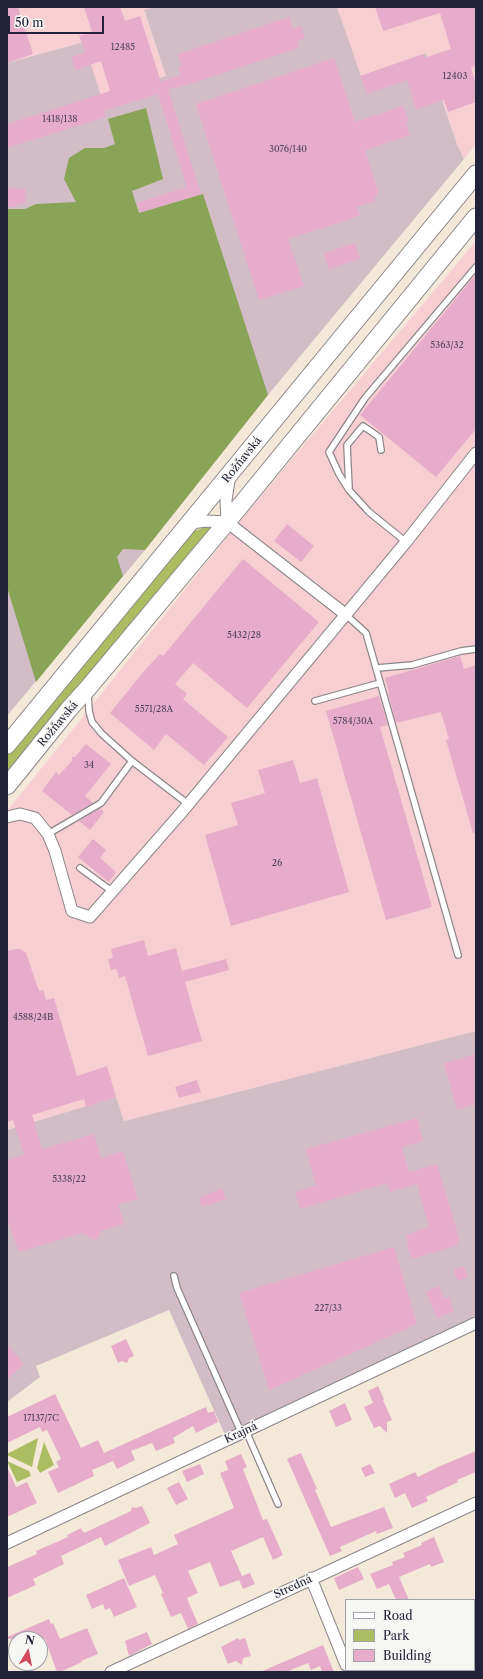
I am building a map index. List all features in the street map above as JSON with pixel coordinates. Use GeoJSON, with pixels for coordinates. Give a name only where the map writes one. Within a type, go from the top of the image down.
{"type":"FeatureCollection","features":[{"type":"Feature","properties":{"kind":"main road","name":"Rožňavská"},"geometry":{"type":"LineString","coordinates":[[7,745],[476,174]]}},
{"type":"Feature","properties":{"kind":"main road","name":"Rožňavská"},"geometry":{"type":"LineString","coordinates":[[7,786],[69,709],[227,522],[476,218]]}},
{"type":"Feature","properties":{"kind":"street"},"geometry":{"type":"LineString","coordinates":[[7,817],[20,814],[35,818],[48,834],[55,851],[72,911],[90,918],[188,804],[406,542],[476,453]]}},
{"type":"Feature","properties":{"kind":"street"},"geometry":{"type":"LineString","coordinates":[[227,522],[226,500],[230,474]]}},
{"type":"Feature","properties":{"kind":"street"},"geometry":{"type":"LineString","coordinates":[[190,523],[207,521],[227,522],[345,614]]}},
{"type":"Feature","properties":{"kind":"street","name":"Krajná"},"geometry":{"type":"LineString","coordinates":[[7,1543],[476,1323]]}},
{"type":"Feature","properties":{"kind":"street","name":"Stredná"},"geometry":{"type":"LineString","coordinates":[[111,1672],[311,1578],[476,1503]]}},
{"type":"Feature","properties":{"kind":"street"},"geometry":{"type":"LineString","coordinates":[[311,1578],[345,1663]]}},
{"type":"Feature","properties":{"kind":"lane"},"geometry":{"type":"LineString","coordinates":[[406,542],[369,512],[349,490],[339,474],[329,452],[365,398],[476,267]]}},
{"type":"Feature","properties":{"kind":"lane"},"geometry":{"type":"LineString","coordinates":[[349,490],[347,445],[363,426],[379,437],[381,450]]}},
{"type":"Feature","properties":{"kind":"lane"},"geometry":{"type":"LineString","coordinates":[[345,614],[366,633],[458,955]]}},
{"type":"Feature","properties":{"kind":"lane"},"geometry":{"type":"LineString","coordinates":[[377,668],[412,665],[461,651],[476,649]]}},
{"type":"Feature","properties":{"kind":"lane"},"geometry":{"type":"LineString","coordinates":[[315,701],[380,683]]}},
{"type":"Feature","properties":{"kind":"lane"},"geometry":{"type":"LineString","coordinates":[[88,688],[89,711],[92,722],[102,734],[132,761],[188,804]]}},
{"type":"Feature","properties":{"kind":"lane"},"geometry":{"type":"LineString","coordinates":[[48,834],[101,803],[132,761]]}},
{"type":"Feature","properties":{"kind":"lane"},"geometry":{"type":"LineString","coordinates":[[80,868],[113,892]]}},
{"type":"Feature","properties":{"kind":"lane"},"geometry":{"type":"LineString","coordinates":[[174,1276],[177,1288],[278,1504]]}},
{"type":"Feature","properties":{"kind":"shaded area"},"geometry":{"type":"Polygon","coordinates":[[[7,7],[155,7],[144,11],[166,76],[100,96],[84,42],[7,63],[7,7]]]}},
{"type":"Feature","properties":{"kind":"shaded area"},"geometry":{"type":"Polygon","coordinates":[[[155,7],[337,7],[361,76],[426,53],[457,144],[464,159],[268,395],[145,550],[7,716],[7,63],[84,42],[101,96],[166,76],[144,10],[155,7]]]}},
{"type":"Feature","properties":{"kind":"shaded area"},"geometry":{"type":"Polygon","coordinates":[[[337,7],[476,7],[476,144],[464,159],[457,144],[426,53],[360,76],[337,7]]]}},
{"type":"Feature","properties":{"kind":"shaded area"},"geometry":{"type":"Polygon","coordinates":[[[476,241],[476,1031],[124,1121],[116,1097],[7,1130],[7,811],[249,510],[476,241]]]}},
{"type":"Feature","properties":{"kind":"shaded area"},"geometry":{"type":"Polygon","coordinates":[[[476,1031],[476,1327],[230,1446],[169,1310],[36,1366],[40,1377],[7,1402],[7,1130],[116,1097],[124,1121],[476,1031]]]}},
{"type":"Feature","properties":{"kind":"green space"},"geometry":{"type":"Polygon","coordinates":[[[146,108],[163,179],[132,191],[139,213],[203,194],[268,395],[145,550],[123,549],[117,557],[123,576],[36,682],[7,587],[7,209],[25,209],[36,204],[76,202],[64,179],[69,158],[85,148],[104,148],[115,144],[108,119],[146,108]]]}},
{"type":"Feature","properties":{"kind":"green space"},"geometry":{"type":"Polygon","coordinates":[[[213,526],[7,777],[7,755],[179,545],[194,531],[213,526]]]}},
{"type":"Feature","properties":{"kind":"green space"},"geometry":{"type":"Polygon","coordinates":[[[38,1438],[32,1467],[7,1455],[7,1454],[38,1438]]]}},
{"type":"Feature","properties":{"kind":"green space"},"geometry":{"type":"Polygon","coordinates":[[[44,1442],[54,1465],[40,1473],[37,1468],[44,1442]]]}},
{"type":"Feature","properties":{"kind":"green space"},"geometry":{"type":"Polygon","coordinates":[[[7,1461],[29,1471],[31,1476],[17,1482],[7,1461]]]}},
{"type":"Feature","properties":{"kind":"building"},"geometry":{"type":"Polygon","coordinates":[[[7,7],[18,7],[33,54],[7,63],[7,7]]]}},
{"type":"Feature","properties":{"kind":"building"},"geometry":{"type":"Polygon","coordinates":[[[84,7],[120,7],[125,21],[140,16],[161,82],[180,75],[178,67],[181,66],[178,54],[289,17],[293,29],[301,26],[305,38],[297,41],[299,48],[187,85],[168,89],[201,194],[141,212],[137,203],[187,187],[158,94],[104,111],[106,117],[7,148],[7,124],[110,91],[101,61],[76,70],[71,57],[85,52],[79,36],[92,32],[84,7]]]}},
{"type":"Feature","properties":{"kind":"building"},"geometry":{"type":"Polygon","coordinates":[[[375,7],[476,7],[476,66],[471,68],[476,84],[476,102],[448,112],[444,100],[416,109],[407,80],[367,94],[360,76],[423,54],[424,58],[451,49],[440,13],[383,31],[375,7]]]}},
{"type":"Feature","properties":{"kind":"building"},"geometry":{"type":"Polygon","coordinates":[[[334,58],[355,122],[403,106],[409,121],[406,122],[410,135],[365,150],[379,194],[374,196],[376,201],[357,207],[360,215],[288,239],[304,286],[259,300],[196,104],[334,58]]]}},
{"type":"Feature","properties":{"kind":"building"},"geometry":{"type":"Polygon","coordinates":[[[7,188],[26,189],[25,204],[17,204],[17,207],[7,207],[7,188]]]}},
{"type":"Feature","properties":{"kind":"building"},"geometry":{"type":"Polygon","coordinates":[[[355,243],[360,259],[329,269],[324,253],[355,243]]]}},
{"type":"Feature","properties":{"kind":"building"},"geometry":{"type":"Polygon","coordinates":[[[476,274],[476,429],[436,477],[360,415],[476,274]]]}},
{"type":"Feature","properties":{"kind":"building"},"geometry":{"type":"Polygon","coordinates":[[[287,524],[314,546],[301,562],[274,541],[287,524]]]}},
{"type":"Feature","properties":{"kind":"building"},"geometry":{"type":"Polygon","coordinates":[[[243,559],[319,622],[247,708],[193,663],[175,684],[187,694],[183,699],[228,737],[204,765],[166,734],[154,750],[110,713],[145,670],[160,654],[163,656],[243,559]]]}},
{"type":"Feature","properties":{"kind":"building"},"geometry":{"type":"Polygon","coordinates":[[[460,656],[464,669],[476,665],[476,833],[473,833],[446,740],[449,739],[441,712],[396,723],[385,678],[460,656]]]}},
{"type":"Feature","properties":{"kind":"building"},"geometry":{"type":"Polygon","coordinates":[[[379,696],[388,725],[380,727],[432,907],[386,920],[326,711],[379,696]]]}},
{"type":"Feature","properties":{"kind":"building"},"geometry":{"type":"Polygon","coordinates":[[[86,744],[111,764],[85,796],[93,803],[72,815],[42,791],[56,772],[59,775],[72,761],[72,757],[75,757],[86,744]]]}},
{"type":"Feature","properties":{"kind":"building"},"geometry":{"type":"Polygon","coordinates":[[[293,760],[300,783],[317,778],[349,892],[231,926],[205,835],[238,825],[231,803],[265,793],[258,770],[293,760]]]}},
{"type":"Feature","properties":{"kind":"building"},"geometry":{"type":"Polygon","coordinates":[[[100,808],[104,812],[90,830],[79,821],[100,808]]]}},
{"type":"Feature","properties":{"kind":"building"},"geometry":{"type":"Polygon","coordinates":[[[93,839],[106,850],[100,858],[116,872],[109,882],[78,857],[93,839]]]}},
{"type":"Feature","properties":{"kind":"building"},"geometry":{"type":"Polygon","coordinates":[[[144,940],[148,956],[176,948],[182,971],[226,959],[229,970],[185,982],[202,1041],[148,1056],[125,976],[119,978],[116,969],[111,970],[108,959],[113,958],[111,949],[144,940]]]}},
{"type":"Feature","properties":{"kind":"building"},"geometry":{"type":"Polygon","coordinates":[[[20,949],[26,953],[39,991],[43,990],[46,1000],[54,998],[77,1076],[107,1066],[116,1097],[86,1107],[84,1099],[32,1115],[42,1149],[94,1134],[101,1158],[123,1151],[138,1199],[118,1204],[124,1224],[101,1231],[98,1238],[94,1240],[83,1233],[19,1252],[7,1219],[7,1160],[24,1155],[13,1120],[7,1122],[7,951],[20,949]]]}},
{"type":"Feature","properties":{"kind":"building"},"geometry":{"type":"Polygon","coordinates":[[[476,1054],[476,1104],[457,1110],[444,1063],[476,1054]]]}},
{"type":"Feature","properties":{"kind":"building"},"geometry":{"type":"Polygon","coordinates":[[[197,1080],[201,1092],[179,1098],[175,1087],[197,1080]]]}},
{"type":"Feature","properties":{"kind":"building"},"geometry":{"type":"Polygon","coordinates":[[[417,1118],[423,1141],[402,1147],[409,1172],[437,1164],[460,1241],[457,1241],[458,1245],[412,1259],[406,1244],[408,1243],[406,1235],[429,1227],[417,1184],[390,1192],[387,1183],[300,1209],[295,1192],[316,1186],[306,1149],[417,1118]]]}},
{"type":"Feature","properties":{"kind":"building"},"geometry":{"type":"Polygon","coordinates":[[[222,1188],[226,1199],[202,1207],[199,1198],[222,1188]]]}},
{"type":"Feature","properties":{"kind":"building"},"geometry":{"type":"Polygon","coordinates":[[[394,1247],[417,1324],[269,1390],[239,1293],[394,1247]]]}},
{"type":"Feature","properties":{"kind":"building"},"geometry":{"type":"Polygon","coordinates":[[[464,1266],[468,1277],[458,1281],[453,1270],[464,1266]]]}},
{"type":"Feature","properties":{"kind":"building"},"geometry":{"type":"Polygon","coordinates":[[[439,1286],[444,1299],[449,1297],[454,1311],[437,1318],[426,1292],[439,1286]]]}},
{"type":"Feature","properties":{"kind":"building"},"geometry":{"type":"Polygon","coordinates":[[[126,1339],[134,1356],[129,1358],[127,1363],[122,1361],[118,1363],[111,1346],[126,1339]]]}},
{"type":"Feature","properties":{"kind":"building"},"geometry":{"type":"Polygon","coordinates":[[[7,1344],[24,1364],[7,1380],[7,1344]]]}},
{"type":"Feature","properties":{"kind":"building"},"geometry":{"type":"Polygon","coordinates":[[[378,1386],[392,1420],[387,1422],[387,1433],[380,1426],[374,1428],[364,1407],[373,1403],[368,1391],[378,1386]]]}},
{"type":"Feature","properties":{"kind":"building"},"geometry":{"type":"Polygon","coordinates":[[[55,1394],[81,1448],[98,1440],[104,1453],[206,1407],[208,1413],[214,1411],[218,1422],[196,1433],[193,1426],[173,1438],[175,1443],[156,1451],[152,1443],[131,1451],[135,1460],[117,1469],[113,1461],[92,1470],[94,1476],[58,1493],[48,1472],[59,1467],[56,1462],[61,1459],[47,1430],[42,1432],[40,1427],[7,1443],[7,1417],[55,1394]]]}},
{"type":"Feature","properties":{"kind":"building"},"geometry":{"type":"Polygon","coordinates":[[[345,1403],[352,1420],[336,1427],[329,1411],[345,1403]]]}},
{"type":"Feature","properties":{"kind":"building"},"geometry":{"type":"Polygon","coordinates":[[[476,1451],[476,1472],[457,1480],[458,1482],[426,1497],[428,1501],[412,1508],[405,1493],[395,1498],[389,1484],[415,1472],[418,1477],[476,1451]]]}},
{"type":"Feature","properties":{"kind":"building"},"geometry":{"type":"Polygon","coordinates":[[[301,1453],[317,1489],[315,1490],[331,1527],[384,1507],[393,1528],[377,1534],[376,1531],[340,1547],[342,1551],[330,1556],[287,1459],[301,1453]]]}},
{"type":"Feature","properties":{"kind":"building"},"geometry":{"type":"Polygon","coordinates":[[[241,1454],[247,1467],[243,1469],[263,1520],[267,1519],[283,1555],[273,1560],[263,1537],[231,1551],[242,1576],[250,1573],[255,1584],[243,1589],[239,1580],[220,1587],[210,1562],[188,1571],[198,1593],[187,1598],[198,1624],[188,1629],[181,1613],[171,1617],[155,1575],[129,1586],[118,1560],[151,1547],[154,1555],[178,1544],[174,1535],[234,1508],[220,1473],[228,1470],[225,1461],[241,1454]]]}},
{"type":"Feature","properties":{"kind":"building"},"geometry":{"type":"Polygon","coordinates":[[[200,1464],[204,1474],[187,1482],[182,1471],[200,1464]]]}},
{"type":"Feature","properties":{"kind":"building"},"geometry":{"type":"Polygon","coordinates":[[[370,1464],[375,1473],[365,1477],[361,1468],[370,1464]]]}},
{"type":"Feature","properties":{"kind":"building"},"geometry":{"type":"Polygon","coordinates":[[[7,1467],[16,1487],[27,1482],[37,1503],[7,1517],[7,1467]]]}},
{"type":"Feature","properties":{"kind":"building"},"geometry":{"type":"Polygon","coordinates":[[[179,1482],[188,1499],[176,1505],[167,1488],[179,1482]]]}},
{"type":"Feature","properties":{"kind":"building"},"geometry":{"type":"Polygon","coordinates":[[[142,1506],[150,1523],[105,1546],[101,1537],[61,1556],[64,1564],[33,1579],[36,1585],[7,1598],[7,1567],[37,1554],[36,1551],[68,1537],[67,1535],[81,1528],[84,1533],[131,1511],[132,1507],[136,1508],[142,1506]]]}},
{"type":"Feature","properties":{"kind":"building"},"geometry":{"type":"Polygon","coordinates":[[[434,1537],[444,1562],[431,1567],[430,1564],[399,1577],[409,1599],[396,1599],[389,1584],[377,1589],[370,1574],[393,1565],[392,1562],[405,1557],[403,1553],[422,1545],[421,1543],[434,1537]]]}},
{"type":"Feature","properties":{"kind":"building"},"geometry":{"type":"Polygon","coordinates":[[[358,1567],[364,1579],[339,1590],[334,1578],[358,1567]]]}},
{"type":"Feature","properties":{"kind":"building"},"geometry":{"type":"Polygon","coordinates":[[[124,1578],[137,1607],[114,1617],[110,1608],[105,1610],[103,1604],[92,1609],[86,1595],[124,1578]]]}},
{"type":"Feature","properties":{"kind":"building"},"geometry":{"type":"Polygon","coordinates":[[[49,1619],[51,1624],[53,1623],[60,1639],[87,1628],[98,1654],[60,1672],[57,1672],[48,1647],[48,1631],[21,1631],[49,1619]]]}},
{"type":"Feature","properties":{"kind":"building"},"geometry":{"type":"Polygon","coordinates":[[[147,1632],[152,1644],[129,1656],[125,1641],[147,1632]]]}},
{"type":"Feature","properties":{"kind":"building"},"geometry":{"type":"Polygon","coordinates":[[[238,1638],[239,1640],[245,1638],[251,1656],[243,1658],[242,1665],[236,1661],[228,1664],[221,1647],[238,1638]]]}},
{"type":"Feature","properties":{"kind":"building"},"geometry":{"type":"Polygon","coordinates":[[[323,1645],[334,1672],[322,1672],[320,1666],[311,1670],[308,1663],[286,1672],[260,1672],[323,1645]]]}}]}
